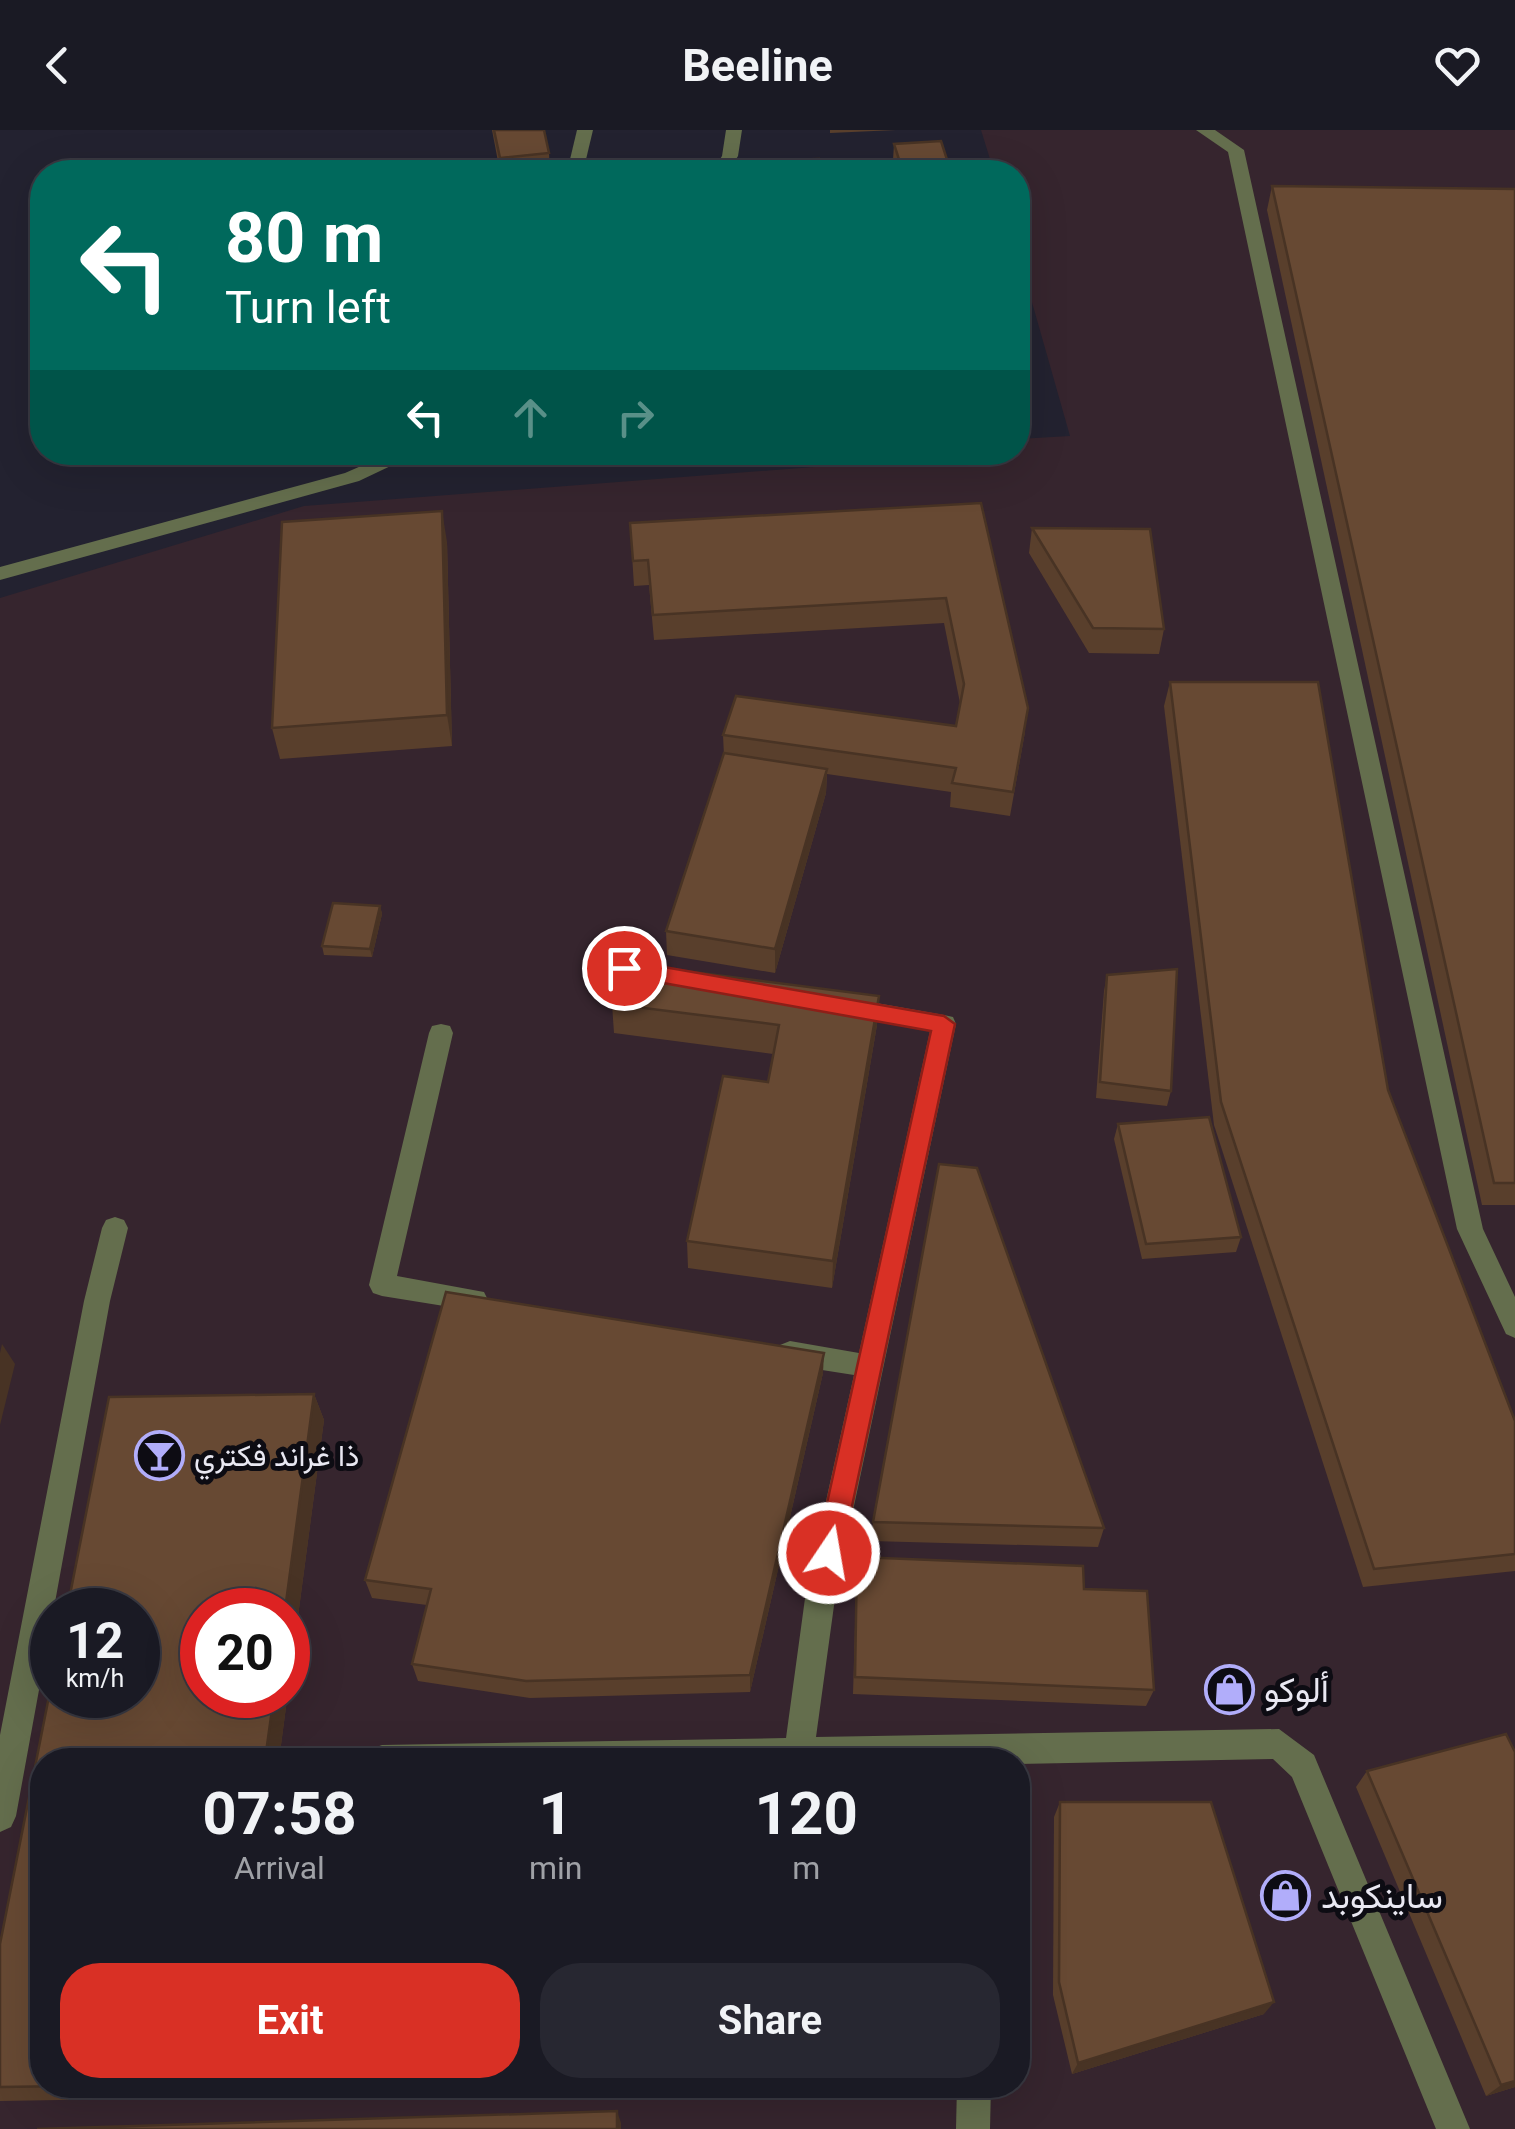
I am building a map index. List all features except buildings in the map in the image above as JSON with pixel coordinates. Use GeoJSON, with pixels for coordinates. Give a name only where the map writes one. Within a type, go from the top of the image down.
{"type":"FeatureCollection","features":[{"type":"Feature","properties":{"kind":"street"},"geometry":{"type":"LineString","coordinates":[[578,160],[585,130]]}},
{"type":"Feature","properties":{"kind":"street"},"geometry":{"type":"LineString","coordinates":[[728,160],[734,130]]}},
{"type":"Feature","properties":{"kind":"street"},"geometry":{"type":"LineString","coordinates":[[1204,130],[1236,150],[1470,1229],[1515,1326]]}},
{"type":"Feature","properties":{"kind":"street"},"geometry":{"type":"LineString","coordinates":[[0,574],[352,477],[380,465]]}},
{"type":"Feature","properties":{"kind":"street"},"geometry":{"type":"LineString","coordinates":[[800,1748],[820,1591],[944,1024],[831,1004]]}},
{"type":"Feature","properties":{"kind":"street"},"geometry":{"type":"LineString","coordinates":[[441,1033],[382,1285],[498,1304]]}},
{"type":"Feature","properties":{"kind":"street"},"geometry":{"type":"LineString","coordinates":[[0,1816],[97,1301],[115,1228]]}},
{"type":"Feature","properties":{"kind":"street"},"geometry":{"type":"LineString","coordinates":[[772,1350],[869,1366]]}},
{"type":"Feature","properties":{"kind":"street"},"geometry":{"type":"LineString","coordinates":[[1030,1752],[1279,1744],[1303,1766],[1454,2129]]}},
{"type":"Feature","properties":{"kind":"street"},"geometry":{"type":"LineString","coordinates":[[973,2129],[974,2098]]}},
{"type":"Feature","properties":{"kind":"shaded area"},"geometry":{"type":"Polygon","coordinates":[[[981,130],[1515,130],[1515,2129],[0,2129],[0,598],[304,506],[840,465],[1030,465],[1030,438],[1070,436],[1030,295],[1030,160],[990,160],[981,130]]]}},
{"type":"Feature","properties":{"kind":"place","name":"ذا غراند فكتري"},"geometry":{"type":"Point","coordinates":[159,1455]}},
{"type":"Feature","properties":{"kind":"place","name":"ألوكو"},"geometry":{"type":"Point","coordinates":[1229,1690]}},
{"type":"Feature","properties":{"kind":"place","name":"ساينكوبد"},"geometry":{"type":"Point","coordinates":[1286,1896]}},
{"type":"Feature","properties":{"kind":"route"},"geometry":{"type":"LineString","coordinates":[[624,968],[944,1024],[829,1553]]}}]}
